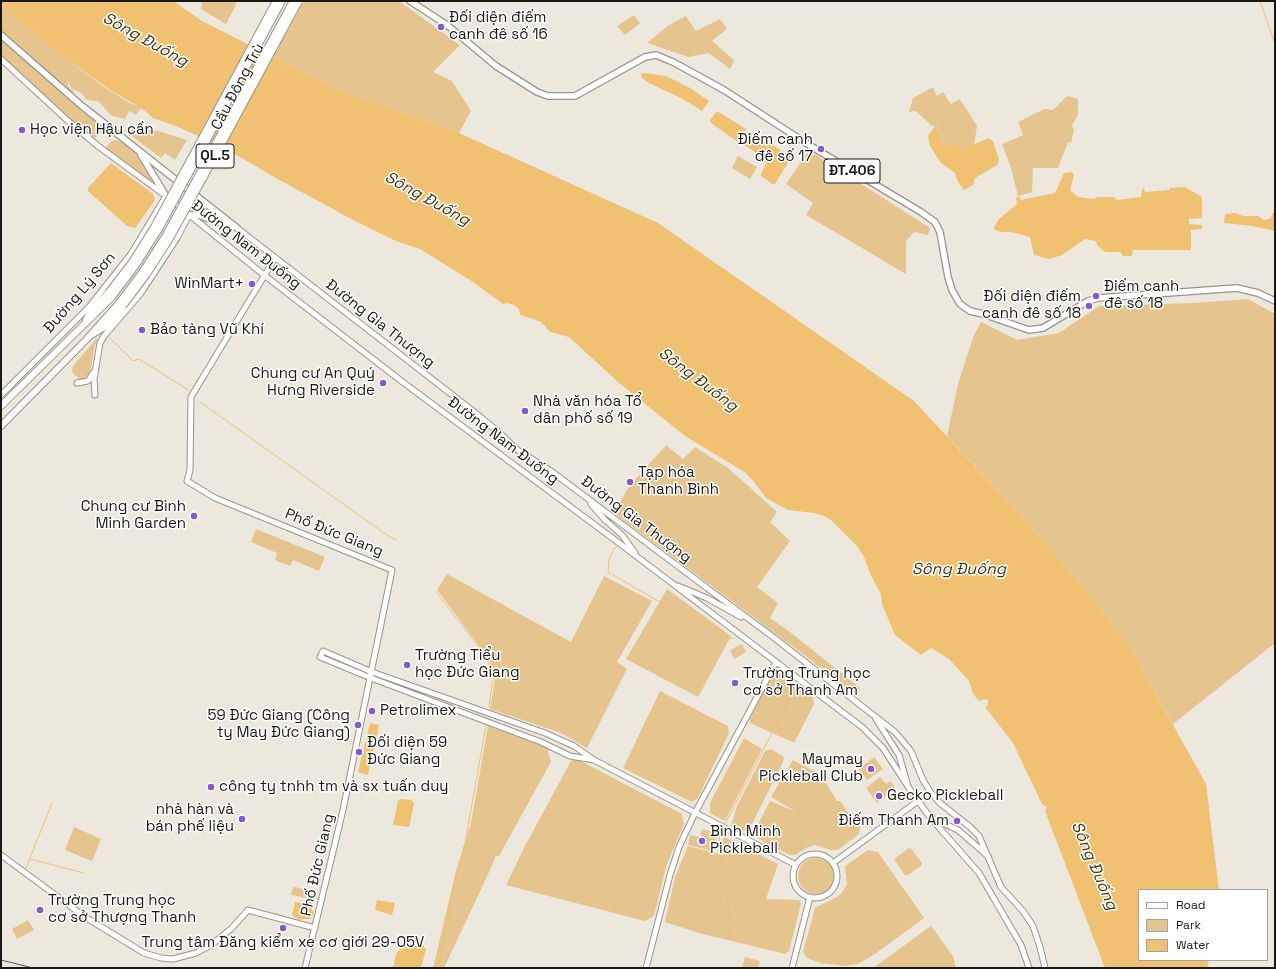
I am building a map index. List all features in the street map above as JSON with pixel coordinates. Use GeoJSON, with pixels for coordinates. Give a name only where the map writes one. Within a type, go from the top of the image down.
{"type":"FeatureCollection","features":[{"type":"Feature","properties":{"kind":"highway","name":"Cầu Đông Trù"},"geometry":{"type":"LineString","coordinates":[[110,295],[154,227],[276,1]]}},
{"type":"Feature","properties":{"kind":"highway","name":"Cầu Đông Trù"},"geometry":{"type":"LineString","coordinates":[[110,295],[136,266],[159,229],[282,1]]}},
{"type":"Feature","properties":{"kind":"highway","name":"Cầu Đông Trù"},"geometry":{"type":"LineString","coordinates":[[121,304],[166,235],[293,1]]}},
{"type":"Feature","properties":{"kind":"highway","name":"Cầu Đông Trù"},"geometry":{"type":"LineString","coordinates":[[121,304],[147,274],[172,235],[299,1]]}},
{"type":"Feature","properties":{"kind":"highway","name":"Đường Lý Sơn"},"geometry":{"type":"LineString","coordinates":[[1,406],[78,331],[110,295]]}},
{"type":"Feature","properties":{"kind":"highway","name":"QL.5"},"geometry":{"type":"LineString","coordinates":[[1,426],[121,304]]}},
{"type":"Feature","properties":{"kind":"main road","name":"ĐT.406"},"geometry":{"type":"LineString","coordinates":[[410,1],[447,25],[496,66],[537,92],[548,96],[576,96],[645,56],[656,55],[673,62],[724,90],[809,145],[921,212],[935,222],[940,232],[948,277],[952,290],[960,304],[970,311],[1029,330],[1043,328],[1088,301],[1098,298],[1237,288],[1258,293],[1275,301]]}},
{"type":"Feature","properties":{"kind":"main road","name":"Đường Gia Thượng"},"geometry":{"type":"LineString","coordinates":[[1,35],[82,106],[236,228]]}},
{"type":"Feature","properties":{"kind":"main road"},"geometry":{"type":"LineString","coordinates":[[138,151],[166,196]]}},
{"type":"Feature","properties":{"kind":"main road"},"geometry":{"type":"LineString","coordinates":[[189,215],[198,215],[236,228]]}},
{"type":"Feature","properties":{"kind":"street","name":"Đường Nam Đuống"},"geometry":{"type":"LineString","coordinates":[[1,60],[98,146],[166,196],[264,275],[404,383],[639,558],[862,727],[883,748],[929,816],[979,873],[1021,945],[1028,968]]}},
{"type":"Feature","properties":{"kind":"street","name":"Đường Lý Sơn"},"geometry":{"type":"LineString","coordinates":[[1,395],[89,307],[131,254],[166,196]]}},
{"type":"Feature","properties":{"kind":"street"},"geometry":{"type":"LineString","coordinates":[[95,395],[94,382],[99,346],[102,340],[142,291],[177,238],[189,215]]}},
{"type":"Feature","properties":{"kind":"street","name":"Đường Gia Thượng"},"geometry":{"type":"LineString","coordinates":[[236,228],[473,411],[520,452],[551,471],[696,581],[764,630],[901,738],[911,751],[923,780],[931,793],[946,808],[976,832],[1001,887],[1023,911],[1030,922],[1039,943],[1045,968]]}},
{"type":"Feature","properties":{"kind":"street","name":"Phố Đức Giang"},"geometry":{"type":"LineString","coordinates":[[274,258],[191,397],[190,470],[187,481],[215,498],[392,570],[343,810],[305,968]]}},
{"type":"Feature","properties":{"kind":"street"},"geometry":{"type":"LineString","coordinates":[[78,383],[90,379],[97,361]]}},
{"type":"Feature","properties":{"kind":"street"},"geometry":{"type":"LineString","coordinates":[[584,496],[602,517],[622,536],[639,558]]}},
{"type":"Feature","properties":{"kind":"street"},"geometry":{"type":"LineString","coordinates":[[672,583],[703,596],[764,630]]}},
{"type":"Feature","properties":{"kind":"street"},"geometry":{"type":"LineString","coordinates":[[594,760],[570,756],[541,742],[371,678],[320,657],[323,651],[372,672],[545,733],[574,746],[594,760],[796,865]]}},
{"type":"Feature","properties":{"kind":"street"},"geometry":{"type":"LineString","coordinates":[[646,968],[670,875],[680,847],[695,813],[776,662]]}},
{"type":"Feature","properties":{"kind":"street"},"geometry":{"type":"LineString","coordinates":[[873,715],[897,751],[909,788]]}},
{"type":"Feature","properties":{"kind":"street"},"geometry":{"type":"LineString","coordinates":[[833,863],[918,801]]}},
{"type":"Feature","properties":{"kind":"street"},"geometry":{"type":"LineString","coordinates":[[929,816],[958,830],[988,857]]}},
{"type":"Feature","properties":{"kind":"street"},"geometry":{"type":"LineString","coordinates":[[815,854],[825,856],[833,863],[837,874],[837,882],[828,894],[822,897],[810,897],[800,892],[795,884],[793,874],[796,865],[804,857],[815,854]]}},
{"type":"Feature","properties":{"kind":"street"},"geometry":{"type":"LineString","coordinates":[[1,855],[82,916],[147,954],[173,959],[196,954],[211,945],[235,926],[248,910],[315,928]]}},
{"type":"Feature","properties":{"kind":"street"},"geometry":{"type":"LineString","coordinates":[[792,968],[810,897]]}},
{"type":"Feature","properties":{"kind":"green space"},"geometry":{"type":"Polygon","coordinates":[[[199,1],[237,1],[226,24],[201,9],[202,3],[199,1]]]}},
{"type":"Feature","properties":{"kind":"green space"},"geometry":{"type":"Polygon","coordinates":[[[304,1],[399,1],[460,45],[433,72],[452,81],[471,111],[459,133],[336,89],[273,57],[304,1]]]}},
{"type":"Feature","properties":{"kind":"green space"},"geometry":{"type":"Polygon","coordinates":[[[1,4],[70,62],[103,86],[128,102],[141,108],[136,115],[129,111],[125,119],[112,116],[98,101],[87,100],[80,92],[72,89],[67,80],[69,87],[75,93],[70,92],[1,32],[1,4]]]}},
{"type":"Feature","properties":{"kind":"green space"},"geometry":{"type":"Polygon","coordinates":[[[634,15],[640,23],[625,35],[617,26],[634,15]]]}},
{"type":"Feature","properties":{"kind":"green space"},"geometry":{"type":"Polygon","coordinates":[[[686,16],[696,31],[720,19],[727,29],[712,41],[734,60],[730,69],[709,53],[688,57],[647,43],[669,25],[686,16]]]}},
{"type":"Feature","properties":{"kind":"green space"},"geometry":{"type":"Polygon","coordinates":[[[1,40],[100,125],[101,133],[94,139],[86,134],[1,57],[1,40]]]}},
{"type":"Feature","properties":{"kind":"green space"},"geometry":{"type":"Polygon","coordinates":[[[933,87],[937,96],[943,92],[951,104],[960,99],[977,126],[974,145],[960,150],[947,145],[942,141],[938,128],[932,126],[916,111],[909,112],[913,98],[933,87]]]}},
{"type":"Feature","properties":{"kind":"green space"},"geometry":{"type":"Polygon","coordinates":[[[1067,96],[1078,99],[1078,114],[1072,126],[1074,130],[1071,143],[1068,142],[1058,168],[1033,168],[1032,192],[1018,196],[1011,168],[1002,144],[1023,135],[1018,122],[1044,109],[1053,110],[1067,96]]]}},
{"type":"Feature","properties":{"kind":"green space"},"geometry":{"type":"Polygon","coordinates":[[[140,127],[187,140],[175,160],[165,153],[161,158],[124,130],[140,127]]]}},
{"type":"Feature","properties":{"kind":"green space"},"geometry":{"type":"Polygon","coordinates":[[[115,140],[122,142],[135,153],[157,189],[105,148],[115,140]]]}},
{"type":"Feature","properties":{"kind":"green space"},"geometry":{"type":"Polygon","coordinates":[[[807,153],[816,155],[930,228],[928,235],[914,232],[906,241],[906,274],[806,215],[813,203],[786,184],[807,153]]]}},
{"type":"Feature","properties":{"kind":"green space"},"geometry":{"type":"Polygon","coordinates":[[[738,156],[757,167],[750,179],[732,168],[738,156]]]}},
{"type":"Feature","properties":{"kind":"green space"},"geometry":{"type":"Polygon","coordinates":[[[1248,299],[1275,314],[1275,643],[1173,724],[1127,642],[1046,543],[947,436],[958,384],[974,335],[981,322],[1017,340],[1059,333],[1099,306],[1193,303],[1248,299]]]}},
{"type":"Feature","properties":{"kind":"green space"},"geometry":{"type":"Polygon","coordinates":[[[97,338],[90,373],[85,379],[79,379],[72,372],[73,366],[97,338]]]}},
{"type":"Feature","properties":{"kind":"green space"},"geometry":{"type":"Polygon","coordinates":[[[666,445],[683,459],[695,447],[728,468],[777,512],[770,522],[790,541],[757,587],[778,603],[770,618],[790,632],[860,688],[856,696],[812,661],[614,513],[628,488],[666,445]]]}},
{"type":"Feature","properties":{"kind":"green space"},"geometry":{"type":"Polygon","coordinates":[[[256,529],[325,557],[319,571],[293,560],[290,566],[275,560],[277,553],[251,542],[256,529]]]}},
{"type":"Feature","properties":{"kind":"green space"},"geometry":{"type":"Polygon","coordinates":[[[447,574],[571,642],[604,576],[652,601],[617,662],[627,669],[587,748],[561,733],[490,709],[495,679],[489,659],[437,590],[447,574]]]}},
{"type":"Feature","properties":{"kind":"green space"},"geometry":{"type":"Polygon","coordinates":[[[667,589],[731,636],[698,697],[626,659],[667,589]]]}},
{"type":"Feature","properties":{"kind":"green space"},"geometry":{"type":"Polygon","coordinates":[[[742,644],[746,652],[734,659],[730,650],[742,644]]]}},
{"type":"Feature","properties":{"kind":"green space"},"geometry":{"type":"Polygon","coordinates":[[[781,673],[813,697],[814,704],[794,743],[750,723],[750,719],[772,675],[781,673]]]}},
{"type":"Feature","properties":{"kind":"green space"},"geometry":{"type":"Polygon","coordinates":[[[660,691],[728,726],[729,733],[698,798],[692,802],[623,768],[660,691]]]}},
{"type":"Feature","properties":{"kind":"green space"},"geometry":{"type":"Polygon","coordinates":[[[488,726],[547,747],[551,762],[499,856],[496,856],[444,968],[433,968],[456,871],[471,823],[488,726]]]}},
{"type":"Feature","properties":{"kind":"green space"},"geometry":{"type":"Polygon","coordinates":[[[744,738],[762,749],[725,821],[710,813],[710,803],[744,738]]]}},
{"type":"Feature","properties":{"kind":"green space"},"geometry":{"type":"Polygon","coordinates":[[[771,749],[784,757],[783,762],[750,828],[741,832],[731,826],[737,806],[765,751],[771,749]]]}},
{"type":"Feature","properties":{"kind":"green space","name":"Maymay Pickleball Club"},"geometry":{"type":"Polygon","coordinates":[[[874,757],[883,769],[867,780],[859,769],[874,757]]]}},
{"type":"Feature","properties":{"kind":"green space"},"geometry":{"type":"Polygon","coordinates":[[[575,758],[682,814],[684,824],[667,864],[654,916],[645,921],[506,885],[526,844],[571,761],[575,758]]]}},
{"type":"Feature","properties":{"kind":"green space"},"geometry":{"type":"Polygon","coordinates":[[[793,760],[821,775],[837,801],[840,801],[854,821],[860,826],[859,834],[838,850],[831,850],[815,845],[806,848],[795,855],[790,855],[757,838],[754,832],[770,801],[796,812],[771,797],[793,760]]]}},
{"type":"Feature","properties":{"kind":"green space","name":"Gecko Pickleball"},"geometry":{"type":"Polygon","coordinates":[[[880,777],[886,784],[890,781],[896,789],[877,803],[866,788],[880,777]]]}},
{"type":"Feature","properties":{"kind":"green space"},"geometry":{"type":"Polygon","coordinates":[[[74,827],[101,839],[92,861],[65,850],[74,827]]]}},
{"type":"Feature","properties":{"kind":"green space","name":"Bình Minh Pickleball"},"geometry":{"type":"Polygon","coordinates":[[[702,829],[717,833],[712,851],[688,845],[690,835],[700,837],[702,829]]]}},
{"type":"Feature","properties":{"kind":"green space"},"geometry":{"type":"Polygon","coordinates":[[[723,836],[778,864],[766,899],[799,900],[801,904],[789,951],[785,954],[699,933],[665,922],[675,877],[688,846],[723,855],[723,836]]]}},
{"type":"Feature","properties":{"kind":"green space"},"geometry":{"type":"Polygon","coordinates":[[[909,848],[922,863],[921,866],[908,875],[905,875],[894,859],[909,848]]]}},
{"type":"Feature","properties":{"kind":"green space"},"geometry":{"type":"Polygon","coordinates":[[[868,850],[878,852],[924,918],[875,954],[858,964],[844,966],[820,963],[807,958],[803,952],[815,908],[839,896],[847,885],[845,866],[868,850]]]}},
{"type":"Feature","properties":{"kind":"green space"},"geometry":{"type":"Polygon","coordinates":[[[820,858],[829,863],[833,869],[833,883],[829,889],[820,894],[812,894],[803,889],[799,883],[798,872],[803,863],[809,859],[820,858]]]}},
{"type":"Feature","properties":{"kind":"green space"},"geometry":{"type":"Polygon","coordinates":[[[293,887],[310,890],[308,898],[291,895],[293,887]]]}},
{"type":"Feature","properties":{"kind":"green space"},"geometry":{"type":"Polygon","coordinates":[[[28,920],[34,930],[17,939],[12,929],[28,920]]]}},
{"type":"Feature","properties":{"kind":"green space"},"geometry":{"type":"Polygon","coordinates":[[[931,926],[953,956],[956,968],[873,968],[931,926]]]}},
{"type":"Feature","properties":{"kind":"green space"},"geometry":{"type":"Polygon","coordinates":[[[745,957],[760,961],[758,968],[742,968],[745,957]]]}},
{"type":"Feature","properties":{"kind":"water","name":"Sông Đuống"},"geometry":{"type":"Polygon","coordinates":[[[1,1],[173,1],[202,21],[336,89],[459,133],[658,223],[914,401],[1046,543],[1127,642],[1206,784],[1219,889],[1138,889],[1138,961],[1209,961],[1207,968],[1105,968],[1045,811],[1047,807],[1042,804],[1013,743],[985,707],[988,705],[988,700],[984,699],[979,701],[973,694],[969,681],[949,659],[931,648],[921,655],[895,635],[882,604],[881,594],[871,576],[864,557],[857,546],[831,520],[814,513],[788,510],[766,498],[746,473],[685,436],[618,382],[569,337],[550,332],[541,322],[520,315],[519,309],[514,305],[507,303],[503,304],[473,282],[420,249],[396,241],[355,221],[228,150],[176,126],[153,118],[144,110],[112,91],[70,62],[1,4],[1,1]]]}},
{"type":"Feature","properties":{"kind":"water"},"geometry":{"type":"Polygon","coordinates":[[[644,73],[666,76],[690,88],[709,101],[702,111],[683,99],[649,83],[641,77],[641,74],[644,73]]]}},
{"type":"Feature","properties":{"kind":"water"},"geometry":{"type":"Polygon","coordinates":[[[717,111],[746,129],[738,142],[711,123],[710,120],[717,111]]]}},
{"type":"Feature","properties":{"kind":"water"},"geometry":{"type":"Polygon","coordinates":[[[935,126],[938,129],[942,141],[947,145],[954,143],[960,150],[989,138],[993,141],[999,160],[997,165],[975,178],[973,185],[964,190],[958,182],[955,173],[941,163],[930,146],[928,136],[935,126]]]}},
{"type":"Feature","properties":{"kind":"water"},"geometry":{"type":"Polygon","coordinates":[[[751,132],[792,157],[774,185],[761,176],[766,164],[764,158],[743,144],[751,132]]]}},
{"type":"Feature","properties":{"kind":"water"},"geometry":{"type":"Polygon","coordinates":[[[111,163],[153,194],[155,200],[135,228],[127,226],[88,191],[88,188],[111,163]]]}},
{"type":"Feature","properties":{"kind":"water"},"geometry":{"type":"Polygon","coordinates":[[[1072,172],[1074,176],[1070,190],[1078,197],[1094,199],[1098,197],[1114,197],[1117,200],[1141,197],[1142,189],[1144,188],[1145,192],[1185,187],[1202,197],[1202,218],[1189,219],[1189,224],[1202,225],[1202,229],[1191,230],[1191,250],[1133,250],[1132,256],[1123,256],[1121,252],[1105,252],[1097,245],[1096,241],[1085,239],[1062,255],[1049,259],[1034,255],[1030,237],[995,230],[994,228],[998,220],[1017,204],[1016,198],[1019,196],[1021,200],[1055,193],[1064,173],[1072,172]]]}},
{"type":"Feature","properties":{"kind":"water"},"geometry":{"type":"Polygon","coordinates":[[[1235,213],[1243,216],[1259,216],[1265,220],[1271,218],[1272,213],[1275,213],[1275,231],[1252,226],[1224,223],[1225,214],[1235,213]]]}},
{"type":"Feature","properties":{"kind":"water"},"geometry":{"type":"Polygon","coordinates":[[[370,723],[379,725],[368,775],[358,772],[370,723]]]}},
{"type":"Feature","properties":{"kind":"water"},"geometry":{"type":"Polygon","coordinates":[[[401,799],[412,800],[414,804],[409,827],[393,825],[398,801],[401,799]]]}},
{"type":"Feature","properties":{"kind":"water"},"geometry":{"type":"Polygon","coordinates":[[[377,900],[395,903],[392,915],[375,910],[377,900]]]}},
{"type":"Feature","properties":{"kind":"water"},"geometry":{"type":"Polygon","coordinates":[[[311,901],[311,908],[314,913],[311,919],[299,920],[292,915],[295,902],[305,904],[311,901]]]}},
{"type":"Feature","properties":{"kind":"water"},"geometry":{"type":"Polygon","coordinates":[[[404,945],[423,946],[426,949],[421,968],[393,968],[396,954],[404,945]]]}},
{"type":"Feature","properties":{"kind":"waterway"},"geometry":{"type":"LineString","coordinates":[[1260,1],[1275,44]]}},
{"type":"Feature","properties":{"kind":"waterway"},"geometry":{"type":"LineString","coordinates":[[109,337],[133,361],[139,359],[190,391]]}},
{"type":"Feature","properties":{"kind":"waterway"},"geometry":{"type":"LineString","coordinates":[[200,402],[396,540]]}},
{"type":"Feature","properties":{"kind":"waterway"},"geometry":{"type":"LineString","coordinates":[[615,547],[609,559],[608,572],[689,619],[699,618],[729,638],[733,639]]}},
{"type":"Feature","properties":{"kind":"waterway"},"geometry":{"type":"LineString","coordinates":[[436,592],[486,656],[493,678],[489,707]]}},
{"type":"Feature","properties":{"kind":"waterway"},"geometry":{"type":"LineString","coordinates":[[725,824],[789,700],[769,686]]}},
{"type":"Feature","properties":{"kind":"waterway"},"geometry":{"type":"LineString","coordinates":[[438,968],[453,890],[465,843],[486,726]]}},
{"type":"Feature","properties":{"kind":"waterway"},"geometry":{"type":"LineString","coordinates":[[26,868],[52,803]]}},
{"type":"Feature","properties":{"kind":"waterway"},"geometry":{"type":"LineString","coordinates":[[719,834],[731,940]]}},
{"type":"Feature","properties":{"kind":"waterway"},"geometry":{"type":"LineString","coordinates":[[30,859],[84,873]]}},
{"type":"Feature","properties":{"kind":"railway"},"geometry":{"type":"LineString","coordinates":[[1,960],[33,968]]}},
{"type":"Feature","properties":{"kind":"place","name":"Đối diện điếm canh đê số 16"},"geometry":{"type":"Point","coordinates":[441,27]}},
{"type":"Feature","properties":{"kind":"place","name":"Học viện Hậu cần"},"geometry":{"type":"Point","coordinates":[22,130]}},
{"type":"Feature","properties":{"kind":"place","name":"Điếm canh đê số 17"},"geometry":{"type":"Point","coordinates":[821,149]}},
{"type":"Feature","properties":{"kind":"place","name":"WinMart+"},"geometry":{"type":"Point","coordinates":[252,284]}},
{"type":"Feature","properties":{"kind":"place","name":"Điếm canh đê số 18"},"geometry":{"type":"Point","coordinates":[1096,296]}},
{"type":"Feature","properties":{"kind":"place","name":"Đối diện điếm canh đê số 18"},"geometry":{"type":"Point","coordinates":[1089,306]}},
{"type":"Feature","properties":{"kind":"place","name":"Bảo tàng Vũ Khí"},"geometry":{"type":"Point","coordinates":[142,330]}},
{"type":"Feature","properties":{"kind":"place","name":"Chung cư An Quý Hưng Riverside"},"geometry":{"type":"Point","coordinates":[383,383]}},
{"type":"Feature","properties":{"kind":"place","name":"Nhà văn hóa Tổ dân phố số 19"},"geometry":{"type":"Point","coordinates":[525,411]}},
{"type":"Feature","properties":{"kind":"place","name":"Tạp hóa Thanh Bình"},"geometry":{"type":"Point","coordinates":[630,482]}},
{"type":"Feature","properties":{"kind":"place","name":"Chung cư Bình Minh Garden"},"geometry":{"type":"Point","coordinates":[194,516]}},
{"type":"Feature","properties":{"kind":"place","name":"Trường Tiểu học Đức Giang"},"geometry":{"type":"Point","coordinates":[407,665]}},
{"type":"Feature","properties":{"kind":"place","name":"Trường Trung học cơ sở Thanh Am"},"geometry":{"type":"Point","coordinates":[735,683]}},
{"type":"Feature","properties":{"kind":"place","name":"Petrolimex"},"geometry":{"type":"Point","coordinates":[372,711]}},
{"type":"Feature","properties":{"kind":"place","name":"59 Đức Giang (Công ty May Đức Giang)"},"geometry":{"type":"Point","coordinates":[358,725]}},
{"type":"Feature","properties":{"kind":"place","name":"Đối diện 59 Đức Giang"},"geometry":{"type":"Point","coordinates":[359,752]}},
{"type":"Feature","properties":{"kind":"place","name":"Maymay Pickleball Club"},"geometry":{"type":"Point","coordinates":[871,769]}},
{"type":"Feature","properties":{"kind":"place","name":"công ty tnhh tm và sx tuấn duy"},"geometry":{"type":"Point","coordinates":[211,787]}},
{"type":"Feature","properties":{"kind":"place","name":"Gecko Pickleball"},"geometry":{"type":"Point","coordinates":[879,796]}},
{"type":"Feature","properties":{"kind":"place","name":"nhà hàn và bán phế liệu"},"geometry":{"type":"Point","coordinates":[242,819]}},
{"type":"Feature","properties":{"kind":"place","name":"Điếm Thanh Am"},"geometry":{"type":"Point","coordinates":[957,821]}},
{"type":"Feature","properties":{"kind":"place","name":"Bình Minh Pickleball"},"geometry":{"type":"Point","coordinates":[702,841]}},
{"type":"Feature","properties":{"kind":"place","name":"Trường Trung học cơ sở Thượng Thanh"},"geometry":{"type":"Point","coordinates":[40,910]}},
{"type":"Feature","properties":{"kind":"place","name":"Trung tâm Đăng kiểm xe cơ giới 29-05V"},"geometry":{"type":"Point","coordinates":[283,928]}}]}
